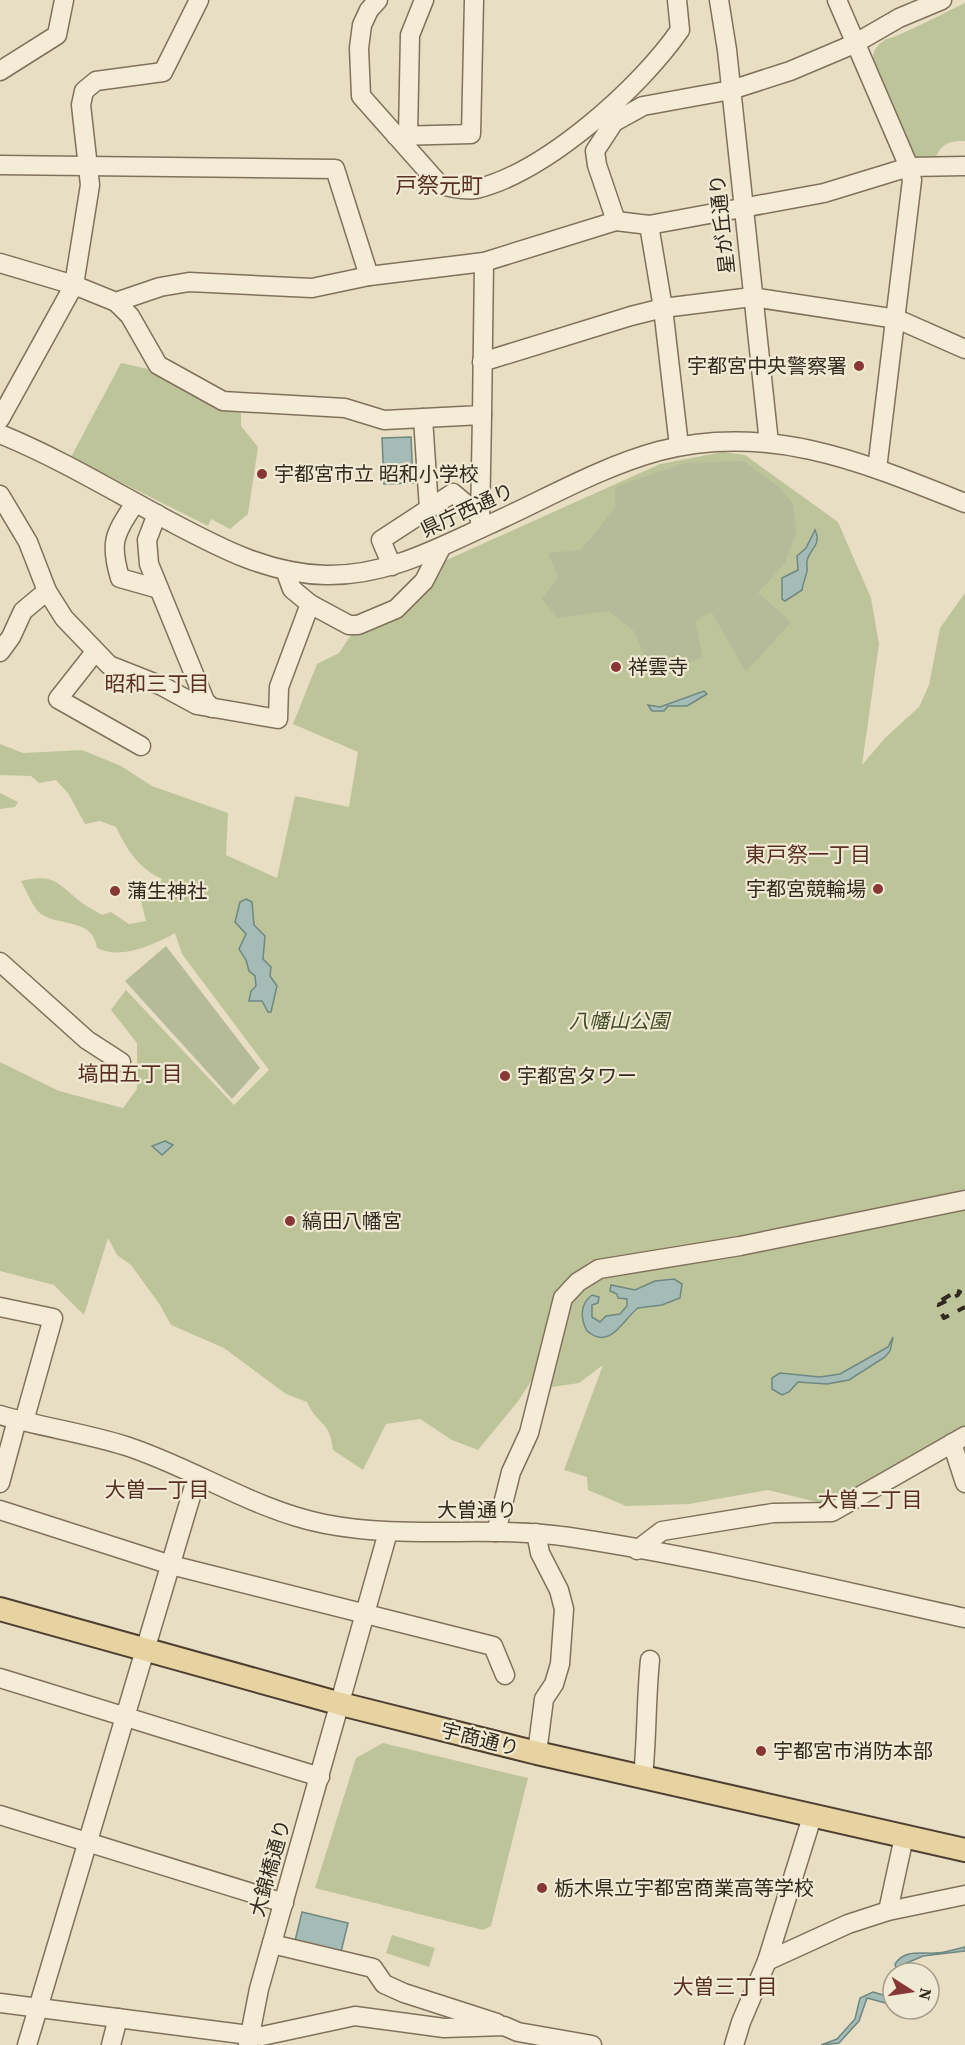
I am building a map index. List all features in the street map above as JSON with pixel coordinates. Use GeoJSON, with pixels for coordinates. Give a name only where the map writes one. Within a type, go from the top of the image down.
{"type":"FeatureCollection","features":[{"type":"Feature","properties":{"kind":"main road","name":"宇商通り"},"geometry":{"type":"LineString","coordinates":[[0,1609],[340,1704],[537,1753],[965,1850]]}},
{"type":"Feature","properties":{"kind":"street"},"geometry":{"type":"LineString","coordinates":[[0,70],[57,35],[64,0]]}},
{"type":"Feature","properties":{"kind":"street"},"geometry":{"type":"LineString","coordinates":[[0,419],[74,285],[90,185],[81,105],[84,91],[96,81],[163,72],[199,0]]}},
{"type":"Feature","properties":{"kind":"street"},"geometry":{"type":"LineString","coordinates":[[378,0],[369,10],[362,26],[359,48],[361,96],[402,135],[440,185],[474,189],[498,181],[532,164],[573,137],[645,75],[680,30],[677,0]]}},
{"type":"Feature","properties":{"kind":"street"},"geometry":{"type":"LineString","coordinates":[[402,135],[410,35],[424,0]]}},
{"type":"Feature","properties":{"kind":"street"},"geometry":{"type":"LineString","coordinates":[[402,135],[471,134],[474,0]]}},
{"type":"Feature","properties":{"kind":"street","name":"星が丘通り"},"geometry":{"type":"LineString","coordinates":[[719,0],[731,90],[769,442]]}},
{"type":"Feature","properties":{"kind":"street"},"geometry":{"type":"LineString","coordinates":[[837,0],[854,44],[909,167],[912,180],[897,320],[877,469]]}},
{"type":"Feature","properties":{"kind":"street"},"geometry":{"type":"LineString","coordinates":[[616,221],[597,165],[595,151],[614,122],[643,106],[731,90],[790,71],[854,44],[899,18],[942,0]]}},
{"type":"Feature","properties":{"kind":"street"},"geometry":{"type":"LineString","coordinates":[[0,165],[335,169],[369,276]]}},
{"type":"Feature","properties":{"kind":"street"},"geometry":{"type":"LineString","coordinates":[[116,302],[160,287],[189,282],[312,288],[369,276],[484,262],[616,221],[649,225],[742,206],[824,193],[909,167],[965,166]]}},
{"type":"Feature","properties":{"kind":"street"},"geometry":{"type":"LineString","coordinates":[[649,225],[663,308],[679,446]]}},
{"type":"Feature","properties":{"kind":"street"},"geometry":{"type":"LineString","coordinates":[[480,523],[484,262]]}},
{"type":"Feature","properties":{"kind":"street"},"geometry":{"type":"LineString","coordinates":[[0,263],[74,285],[116,302],[130,316],[158,365],[223,401],[345,408],[384,420],[482,415]]}},
{"type":"Feature","properties":{"kind":"street"},"geometry":{"type":"LineString","coordinates":[[482,362],[663,308],[752,297],[897,320],[965,349]]}},
{"type":"Feature","properties":{"kind":"street"},"geometry":{"type":"LineString","coordinates":[[423,418],[429,509]]}},
{"type":"Feature","properties":{"kind":"street","name":"県庁西通り"},"geometry":{"type":"LineString","coordinates":[[0,434],[240,556],[285,570],[336,575],[392,566],[441,548],[480,523],[610,469],[679,446],[727,441],[769,442],[818,450],[877,469],[965,503]]}},
{"type":"Feature","properties":{"kind":"street"},"geometry":{"type":"LineString","coordinates":[[392,566],[381,540],[453,493],[480,523]]}},
{"type":"Feature","properties":{"kind":"street"},"geometry":{"type":"LineString","coordinates":[[0,495],[28,542],[47,591],[64,618],[95,652],[110,666],[162,686],[197,705],[278,719],[279,687],[310,604]]}},
{"type":"Feature","properties":{"kind":"street"},"geometry":{"type":"LineString","coordinates":[[135,503],[115,536],[113,555],[120,578],[159,588]]}},
{"type":"Feature","properties":{"kind":"street"},"geometry":{"type":"LineString","coordinates":[[157,514],[147,540],[149,564],[205,701],[212,708]]}},
{"type":"Feature","properties":{"kind":"street"},"geometry":{"type":"LineString","coordinates":[[285,570],[292,589],[310,604],[349,625],[358,625],[396,609],[424,581],[441,548]]}},
{"type":"Feature","properties":{"kind":"street"},"geometry":{"type":"LineString","coordinates":[[0,652],[11,637],[22,610],[47,591]]}},
{"type":"Feature","properties":{"kind":"street"},"geometry":{"type":"LineString","coordinates":[[95,652],[58,699],[141,746]]}},
{"type":"Feature","properties":{"kind":"street"},"geometry":{"type":"LineString","coordinates":[[0,962],[87,1040],[121,1062]]}},
{"type":"Feature","properties":{"kind":"street"},"geometry":{"type":"LineString","coordinates":[[496,1532],[511,1472],[529,1433],[563,1298],[578,1282],[599,1269],[740,1246],[965,1200]]}},
{"type":"Feature","properties":{"kind":"street"},"geometry":{"type":"LineString","coordinates":[[0,1307],[53,1318],[14,1418],[0,1483]]}},
{"type":"Feature","properties":{"kind":"street","name":"大曽通り"},"geometry":{"type":"LineString","coordinates":[[14,1418],[126,1446],[291,1516],[326,1524],[387,1532],[536,1533],[784,1578],[965,1618]]}},
{"type":"Feature","properties":{"kind":"street"},"geometry":{"type":"LineString","coordinates":[[636,1550],[662,1531],[773,1513],[832,1512],[958,1440],[965,1483]]}},
{"type":"Feature","properties":{"kind":"street"},"geometry":{"type":"LineString","coordinates":[[27,2045],[147,1650],[197,1476]]}},
{"type":"Feature","properties":{"kind":"street"},"geometry":{"type":"LineString","coordinates":[[0,1510],[171,1565],[493,1646],[505,1674]]}},
{"type":"Feature","properties":{"kind":"street","name":"大錦橋通り"},"geometry":{"type":"LineString","coordinates":[[248,2040],[272,1944],[387,1532]]}},
{"type":"Feature","properties":{"kind":"street"},"geometry":{"type":"LineString","coordinates":[[536,1533],[540,1553],[559,1590],[564,1609],[560,1664],[554,1684],[544,1699],[537,1753]]}},
{"type":"Feature","properties":{"kind":"street"},"geometry":{"type":"LineString","coordinates":[[643,1777],[651,1660]]}},
{"type":"Feature","properties":{"kind":"street"},"geometry":{"type":"LineString","coordinates":[[0,1678],[126,1719],[320,1777]]}},
{"type":"Feature","properties":{"kind":"street"},"geometry":{"type":"LineString","coordinates":[[0,1815],[284,1903]]}},
{"type":"Feature","properties":{"kind":"street"},"geometry":{"type":"LineString","coordinates":[[734,2045],[741,2022],[767,1962],[812,1817]]}},
{"type":"Feature","properties":{"kind":"street"},"geometry":{"type":"LineString","coordinates":[[888,1911],[904,1837]]}},
{"type":"Feature","properties":{"kind":"street"},"geometry":{"type":"LineString","coordinates":[[767,1962],[848,1924],[888,1911],[965,1894]]}},
{"type":"Feature","properties":{"kind":"street"},"geometry":{"type":"LineString","coordinates":[[272,1944],[373,1968],[384,1984],[404,1993],[518,2032],[592,2045]]}},
{"type":"Feature","properties":{"kind":"street"},"geometry":{"type":"LineString","coordinates":[[0,2003],[118,2018],[248,2040],[355,2016],[444,2028],[504,2026]]}},
{"type":"Feature","properties":{"kind":"street"},"geometry":{"type":"LineString","coordinates":[[111,2045],[118,2018]]}},
{"type":"Feature","properties":{"kind":"green space"},"geometry":{"type":"Polygon","coordinates":[[[965,3],[965,141],[947,144],[936,157],[916,159],[879,80],[873,58],[874,52],[886,39],[911,30],[965,3]]]}},
{"type":"Feature","properties":{"kind":"green space"},"geometry":{"type":"Polygon","coordinates":[[[121,363],[148,369],[213,406],[241,413],[241,426],[258,447],[248,514],[230,529],[211,519],[208,526],[71,457],[121,363]]]}},
{"type":"Feature","properties":{"kind":"green space","name":"八幡山公園"},"geometry":{"type":"Polygon","coordinates":[[[723,452],[745,455],[838,522],[871,598],[879,644],[862,765],[885,738],[919,707],[929,685],[940,628],[965,593],[965,1427],[829,1505],[768,1490],[689,1504],[626,1506],[588,1490],[587,1477],[564,1470],[603,1365],[579,1383],[546,1388],[533,1378],[519,1400],[478,1450],[452,1440],[420,1419],[386,1424],[363,1470],[333,1450],[326,1427],[315,1416],[307,1402],[286,1394],[224,1348],[171,1325],[160,1305],[131,1265],[117,1255],[108,1238],[84,1315],[54,1285],[0,1271],[0,1062],[59,1091],[123,1108],[137,1089],[137,1043],[111,1010],[126,990],[234,1105],[269,1070],[182,954],[175,933],[137,950],[106,951],[97,948],[94,938],[83,927],[49,918],[38,911],[21,881],[46,879],[58,884],[102,915],[111,912],[129,924],[146,921],[140,897],[155,892],[162,879],[134,858],[116,827],[100,821],[85,824],[68,793],[56,780],[39,783],[31,776],[0,775],[0,744],[23,753],[82,750],[121,766],[152,786],[228,813],[226,855],[277,878],[295,796],[349,807],[358,752],[293,724],[317,664],[339,653],[357,626],[400,612],[440,563],[660,464],[723,452]]]}},
{"type":"Feature","properties":{"kind":"green space"},"geometry":{"type":"Polygon","coordinates":[[[743,461],[779,487],[793,504],[796,533],[785,563],[758,593],[791,622],[746,672],[711,611],[695,622],[703,658],[652,674],[634,631],[608,611],[558,618],[542,599],[558,577],[548,553],[581,550],[615,508],[615,487],[685,463],[743,461]]]}},
{"type":"Feature","properties":{"kind":"green space"},"geometry":{"type":"Polygon","coordinates":[[[0,793],[18,802],[15,807],[0,809],[0,793]]]}},
{"type":"Feature","properties":{"kind":"green space"},"geometry":{"type":"Polygon","coordinates":[[[166,946],[260,1068],[232,1099],[125,981],[166,946]]]}},
{"type":"Feature","properties":{"kind":"green space"},"geometry":{"type":"Polygon","coordinates":[[[383,1743],[528,1778],[491,1926],[483,1930],[315,1888],[356,1758],[383,1743]]]}},
{"type":"Feature","properties":{"kind":"green space"},"geometry":{"type":"Polygon","coordinates":[[[392,1935],[435,1948],[429,1967],[386,1953],[392,1935]]]}},
{"type":"Feature","properties":{"kind":"water"},"geometry":{"type":"Polygon","coordinates":[[[411,437],[413,483],[384,484],[382,438],[411,437]]]}},
{"type":"Feature","properties":{"kind":"water"},"geometry":{"type":"Polygon","coordinates":[[[815,530],[817,539],[808,557],[802,590],[785,601],[782,599],[782,578],[798,570],[797,556],[806,548],[815,530]]]}},
{"type":"Feature","properties":{"kind":"water"},"geometry":{"type":"Polygon","coordinates":[[[704,691],[707,694],[687,706],[668,706],[664,711],[652,711],[648,705],[660,707],[704,691]]]}},
{"type":"Feature","properties":{"kind":"water"},"geometry":{"type":"Polygon","coordinates":[[[246,899],[252,902],[254,925],[265,936],[263,959],[271,967],[270,976],[277,986],[271,1012],[268,1012],[262,1001],[249,1001],[251,991],[256,986],[255,976],[249,971],[246,960],[239,949],[246,934],[235,922],[240,902],[246,899]]]}},
{"type":"Feature","properties":{"kind":"water"},"geometry":{"type":"Polygon","coordinates":[[[165,1141],[173,1145],[162,1155],[152,1146],[165,1141]]]}},
{"type":"Feature","properties":{"kind":"water"},"geometry":{"type":"Polygon","coordinates":[[[674,1279],[682,1284],[680,1298],[662,1305],[638,1308],[610,1335],[595,1336],[587,1331],[582,1312],[585,1303],[592,1295],[599,1297],[598,1303],[592,1305],[592,1317],[600,1322],[606,1316],[620,1314],[627,1306],[627,1299],[618,1298],[617,1294],[610,1291],[611,1285],[635,1290],[655,1281],[674,1279]]]}},
{"type":"Feature","properties":{"kind":"water"},"geometry":{"type":"Polygon","coordinates":[[[893,1337],[890,1351],[885,1357],[849,1380],[827,1384],[798,1382],[789,1392],[782,1395],[772,1389],[772,1378],[780,1373],[820,1377],[840,1374],[888,1347],[893,1337]]]}},
{"type":"Feature","properties":{"kind":"water"},"geometry":{"type":"Polygon","coordinates":[[[302,1912],[348,1923],[341,1952],[295,1941],[302,1912]]]}},
{"type":"Feature","properties":{"kind":"water"},"geometry":{"type":"Polygon","coordinates":[[[965,1947],[965,1951],[923,1956],[911,1961],[897,1961],[908,1954],[946,1952],[965,1947]]]}},
{"type":"Feature","properties":{"kind":"water"},"geometry":{"type":"Polygon","coordinates":[[[873,1992],[881,1994],[881,2002],[867,1998],[859,2021],[839,2043],[821,2045],[837,2039],[855,2019],[860,1998],[873,1992]]]}},
{"type":"Feature","properties":{"kind":"railway"},"geometry":{"type":"LineString","coordinates":[[957,1291],[960,1292],[958,1295],[938,1305],[935,1304],[957,1291]]}},
{"type":"Feature","properties":{"kind":"railway"},"geometry":{"type":"LineString","coordinates":[[942,1314],[944,1318],[965,1307]]}},
{"type":"Feature","properties":{"kind":"place","name":"宇都宮中央警察署"},"geometry":{"type":"Point","coordinates":[859,366]}},
{"type":"Feature","properties":{"kind":"place","name":"宇都宮市立 昭和小学校"},"geometry":{"type":"Point","coordinates":[262,474]}},
{"type":"Feature","properties":{"kind":"place","name":"祥雲寺"},"geometry":{"type":"Point","coordinates":[616,667]}},
{"type":"Feature","properties":{"kind":"place","name":"宇都宮競輪場"},"geometry":{"type":"Point","coordinates":[878,889]}},
{"type":"Feature","properties":{"kind":"place","name":"蒲生神社"},"geometry":{"type":"Point","coordinates":[115,891]}},
{"type":"Feature","properties":{"kind":"place","name":"宇都宮タワー"},"geometry":{"type":"Point","coordinates":[505,1076]}},
{"type":"Feature","properties":{"kind":"place","name":"縞田八幡宮"},"geometry":{"type":"Point","coordinates":[290,1221]}},
{"type":"Feature","properties":{"kind":"place","name":"宇都宮市消防本部"},"geometry":{"type":"Point","coordinates":[761,1751]}},
{"type":"Feature","properties":{"kind":"place","name":"栃木県立宇都宮商業高等学校"},"geometry":{"type":"Point","coordinates":[542,1888]}},
{"type":"Feature","properties":{"kind":"district","name":"戸祭元町"},"geometry":{"type":"Point","coordinates":[439,185]}},
{"type":"Feature","properties":{"kind":"district","name":"昭和三丁目"},"geometry":{"type":"Point","coordinates":[157,683]}},
{"type":"Feature","properties":{"kind":"district","name":"東戸祭一丁目"},"geometry":{"type":"Point","coordinates":[808,854]}},
{"type":"Feature","properties":{"kind":"district","name":"塙田五丁目"},"geometry":{"type":"Point","coordinates":[130,1073]}},
{"type":"Feature","properties":{"kind":"district","name":"大曽一丁目"},"geometry":{"type":"Point","coordinates":[157,1489]}},
{"type":"Feature","properties":{"kind":"district","name":"大曽二丁目"},"geometry":{"type":"Point","coordinates":[870,1499]}},
{"type":"Feature","properties":{"kind":"district","name":"大曽三丁目"},"geometry":{"type":"Point","coordinates":[725,1986]}}]}
